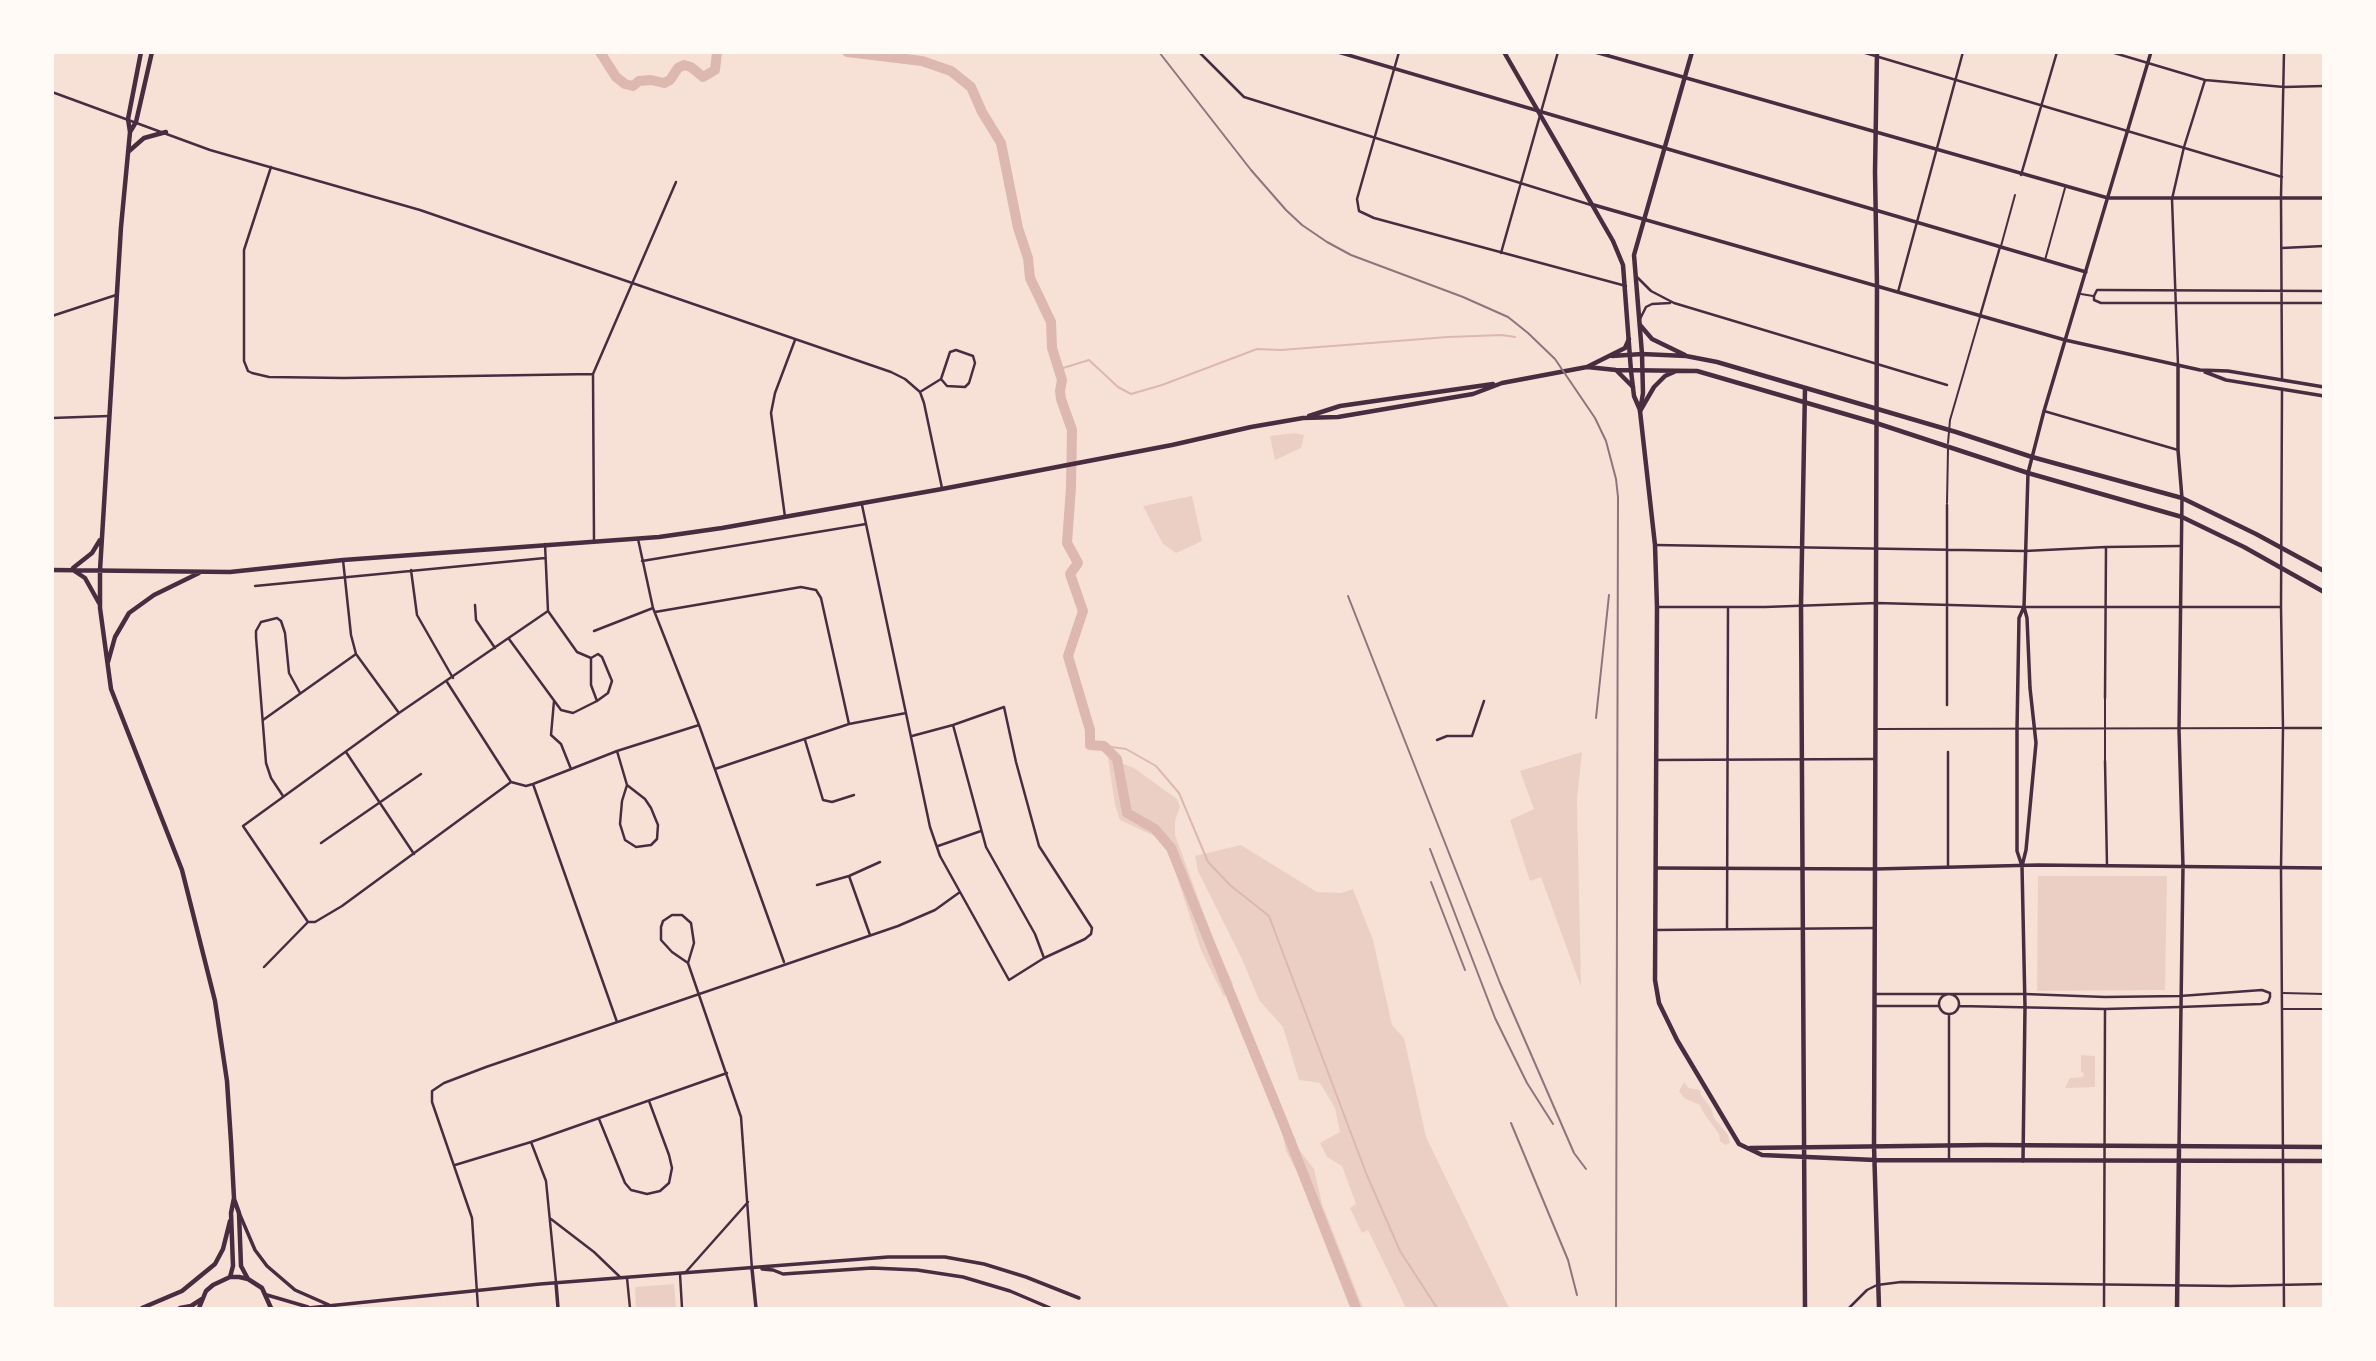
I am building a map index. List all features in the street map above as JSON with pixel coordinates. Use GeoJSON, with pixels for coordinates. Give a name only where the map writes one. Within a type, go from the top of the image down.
{"type":"FeatureCollection","features":[{"type":"Feature","properties":{"kind":"main road"},"geometry":{"type":"LineString","coordinates":[[141,52],[128,119],[130,132],[117,295],[100,608],[111,689],[181,870],[215,1001],[227,1081],[234,1198],[223,1248],[215,1264],[182,1291],[142,1308]]}},
{"type":"Feature","properties":{"kind":"main road"},"geometry":{"type":"LineString","coordinates":[[130,132],[136,122],[152,52]]}},
{"type":"Feature","properties":{"kind":"main road"},"geometry":{"type":"LineString","coordinates":[[1504,52],[1614,241],[1623,265],[1631,371],[1640,411]]}},
{"type":"Feature","properties":{"kind":"main road"},"geometry":{"type":"LineString","coordinates":[[1692,52],[1634,255],[1642,354],[1640,411],[1655,545],[1655,930],[1657,992],[1663,1014],[1739,1144],[1762,1155],[1875,1160],[2323,1161]]}},
{"type":"Feature","properties":{"kind":"main road"},"geometry":{"type":"LineString","coordinates":[[1877,55],[1874,1146],[1879,1308]]}},
{"type":"Feature","properties":{"kind":"main road"},"geometry":{"type":"LineString","coordinates":[[128,153],[144,138],[166,132]]}},
{"type":"Feature","properties":{"kind":"main road"},"geometry":{"type":"LineString","coordinates":[[1640,322],[1652,339],[1686,356]]}},
{"type":"Feature","properties":{"kind":"main road"},"geometry":{"type":"LineString","coordinates":[[52,570],[200,573],[258,571],[342,560],[638,539],[785,517],[942,489],[1303,418],[1340,407],[1502,383],[1587,367],[1625,348],[1629,338]]}},
{"type":"Feature","properties":{"kind":"main road"},"geometry":{"type":"LineString","coordinates":[[1612,356],[1686,356],[1717,362],[2032,457],[2182,498],[2323,572]]}},
{"type":"Feature","properties":{"kind":"main road"},"geometry":{"type":"LineString","coordinates":[[1587,367],[1697,372],[1718,376],[1876,423],[2028,473],[2182,517],[2323,592]]}},
{"type":"Feature","properties":{"kind":"main road"},"geometry":{"type":"LineString","coordinates":[[1616,370],[1633,387]]}},
{"type":"Feature","properties":{"kind":"main road"},"geometry":{"type":"LineString","coordinates":[[1640,411],[1654,387],[1665,376],[1677,371]]}},
{"type":"Feature","properties":{"kind":"main road"},"geometry":{"type":"LineString","coordinates":[[1303,418],[1338,417],[1459,396],[1502,383]]}},
{"type":"Feature","properties":{"kind":"main road"},"geometry":{"type":"LineString","coordinates":[[1805,389],[1801,548],[1805,1308]]}},
{"type":"Feature","properties":{"kind":"main road"},"geometry":{"type":"LineString","coordinates":[[71,569],[92,554],[102,536]]}},
{"type":"Feature","properties":{"kind":"main road"},"geometry":{"type":"LineString","coordinates":[[71,569],[90,584],[100,608]]}},
{"type":"Feature","properties":{"kind":"main road"},"geometry":{"type":"LineString","coordinates":[[107,666],[115,637],[129,613],[154,595],[200,573]]}},
{"type":"Feature","properties":{"kind":"main road"},"geometry":{"type":"LineString","coordinates":[[1749,1148],[1948,1145],[2323,1147]]}},
{"type":"Feature","properties":{"kind":"main road"},"geometry":{"type":"LineString","coordinates":[[2178,1308],[2179,1147]]}},
{"type":"Feature","properties":{"kind":"main road"},"geometry":{"type":"LineString","coordinates":[[234,1198],[239,1213],[241,1266],[248,1279]]}},
{"type":"Feature","properties":{"kind":"main road"},"geometry":{"type":"LineString","coordinates":[[230,1277],[233,1266],[232,1213]]}},
{"type":"Feature","properties":{"kind":"main road"},"geometry":{"type":"LineString","coordinates":[[199,1308],[212,1284],[230,1277],[256,1283],[267,1295],[271,1308]]}},
{"type":"Feature","properties":{"kind":"main road"},"geometry":{"type":"LineString","coordinates":[[180,1308],[191,1306],[202,1299]]}},
{"type":"Feature","properties":{"kind":"street"},"geometry":{"type":"LineString","coordinates":[[1199,52],[1244,97],[1592,205],[2065,340],[2178,365],[2228,370],[2323,387]]}},
{"type":"Feature","properties":{"kind":"street"},"geometry":{"type":"LineString","coordinates":[[1338,52],[2086,272]]}},
{"type":"Feature","properties":{"kind":"street"},"geometry":{"type":"LineString","coordinates":[[1399,52],[1357,199],[1359,211],[1374,218],[1626,286]]}},
{"type":"Feature","properties":{"kind":"street"},"geometry":{"type":"LineString","coordinates":[[1501,253],[1558,52]]}},
{"type":"Feature","properties":{"kind":"street"},"geometry":{"type":"LineString","coordinates":[[1595,52],[2108,198],[2323,198]]}},
{"type":"Feature","properties":{"kind":"street"},"geometry":{"type":"LineString","coordinates":[[1862,52],[2281,177]]}},
{"type":"Feature","properties":{"kind":"street"},"geometry":{"type":"LineString","coordinates":[[1898,293],[1964,52]]}},
{"type":"Feature","properties":{"kind":"street"},"geometry":{"type":"LineString","coordinates":[[2021,175],[2057,52]]}},
{"type":"Feature","properties":{"kind":"street"},"geometry":{"type":"LineString","coordinates":[[2111,52],[2205,79],[2284,87],[2323,86]]}},
{"type":"Feature","properties":{"kind":"street"},"geometry":{"type":"LineString","coordinates":[[2022,866],[2026,854],[2036,743],[2024,607],[2028,473],[2151,52]]}},
{"type":"Feature","properties":{"kind":"street"},"geometry":{"type":"LineString","coordinates":[[2282,379],[2281,177],[2284,52]]}},
{"type":"Feature","properties":{"kind":"street"},"geometry":{"type":"LineString","coordinates":[[2179,1147],[2183,867],[2179,730],[2182,498],[2178,450],[2172,199],[2184,147],[2205,79]]}},
{"type":"Feature","properties":{"kind":"street"},"geometry":{"type":"LineString","coordinates":[[52,92],[210,150],[419,210],[891,372],[914,385],[920,392],[942,489]]}},
{"type":"Feature","properties":{"kind":"street"},"geometry":{"type":"LineString","coordinates":[[271,167],[244,250],[244,361],[248,371],[269,377],[344,378],[593,374]]}},
{"type":"Feature","properties":{"kind":"street"},"geometry":{"type":"LineString","coordinates":[[594,542],[593,374],[676,182]]}},
{"type":"Feature","properties":{"kind":"street"},"geometry":{"type":"LineString","coordinates":[[2045,260],[2066,187]]}},
{"type":"Feature","properties":{"kind":"street"},"geometry":{"type":"LineString","coordinates":[[1947,705],[1947,505],[1950,420],[2015,195]]}},
{"type":"Feature","properties":{"kind":"street"},"geometry":{"type":"LineString","coordinates":[[2282,248],[2323,246]]}},
{"type":"Feature","properties":{"kind":"street"},"geometry":{"type":"LineString","coordinates":[[1636,276],[1651,291],[1674,303],[1947,385]]}},
{"type":"Feature","properties":{"kind":"street"},"geometry":{"type":"LineString","coordinates":[[2323,291],[2101,289],[2097,290],[2094,296],[2094,300],[2101,303],[2323,303]]}},
{"type":"Feature","properties":{"kind":"street"},"geometry":{"type":"LineString","coordinates":[[2080,293],[2094,296]]}},
{"type":"Feature","properties":{"kind":"street"},"geometry":{"type":"LineString","coordinates":[[52,316],[117,295]]}},
{"type":"Feature","properties":{"kind":"street"},"geometry":{"type":"LineString","coordinates":[[1640,322],[1646,307],[1652,304],[1674,303]]}},
{"type":"Feature","properties":{"kind":"street"},"geometry":{"type":"LineString","coordinates":[[785,517],[771,413],[775,393],[795,339]]}},
{"type":"Feature","properties":{"kind":"street"},"geometry":{"type":"LineString","coordinates":[[920,392],[941,379],[950,352],[956,350],[973,356],[975,363],[969,383],[965,387],[947,386],[941,379]]}},
{"type":"Feature","properties":{"kind":"street"},"geometry":{"type":"LineString","coordinates":[[2200,369],[2225,380],[2323,396]]}},
{"type":"Feature","properties":{"kind":"street"},"geometry":{"type":"LineString","coordinates":[[2282,389],[2284,1308]]}},
{"type":"Feature","properties":{"kind":"street"},"geometry":{"type":"LineString","coordinates":[[2044,411],[2178,450]]}},
{"type":"Feature","properties":{"kind":"street"},"geometry":{"type":"LineString","coordinates":[[52,418],[111,416]]}},
{"type":"Feature","properties":{"kind":"street"},"geometry":{"type":"LineString","coordinates":[[861,503],[930,827],[936,847],[960,892],[1009,980],[1091,934],[1092,928],[1038,846],[1004,707],[912,736]]}},
{"type":"Feature","properties":{"kind":"street"},"geometry":{"type":"LineString","coordinates":[[642,561],[866,524]]}},
{"type":"Feature","properties":{"kind":"street"},"geometry":{"type":"LineString","coordinates":[[638,539],[654,610],[699,725],[785,963]]}},
{"type":"Feature","properties":{"kind":"street"},"geometry":{"type":"LineString","coordinates":[[545,544],[548,611],[577,652],[591,658]]}},
{"type":"Feature","properties":{"kind":"street"},"geometry":{"type":"LineString","coordinates":[[1655,545],[2025,551],[2180,546]]}},
{"type":"Feature","properties":{"kind":"street"},"geometry":{"type":"LineString","coordinates":[[2106,547],[2107,866]]}},
{"type":"Feature","properties":{"kind":"street"},"geometry":{"type":"LineString","coordinates":[[256,586],[546,558]]}},
{"type":"Feature","properties":{"kind":"street"},"geometry":{"type":"LineString","coordinates":[[342,560],[351,635],[356,654],[399,713]]}},
{"type":"Feature","properties":{"kind":"street"},"geometry":{"type":"LineString","coordinates":[[411,570],[417,615],[453,678]]}},
{"type":"Feature","properties":{"kind":"street"},"geometry":{"type":"LineString","coordinates":[[594,631],[654,610],[801,587],[816,590],[821,598],[849,724]]}},
{"type":"Feature","properties":{"kind":"street"},"geometry":{"type":"LineString","coordinates":[[1657,607],[1877,603],[2024,607],[2281,607]]}},
{"type":"Feature","properties":{"kind":"street"},"geometry":{"type":"LineString","coordinates":[[475,605],[478,626],[495,648]]}},
{"type":"Feature","properties":{"kind":"street"},"geometry":{"type":"LineString","coordinates":[[1727,929],[1728,607]]}},
{"type":"Feature","properties":{"kind":"street"},"geometry":{"type":"LineString","coordinates":[[2023,1161],[2025,994],[2022,866],[2017,851],[2017,729],[2020,618],[2024,607]]}},
{"type":"Feature","properties":{"kind":"street"},"geometry":{"type":"LineString","coordinates":[[510,782],[342,906],[314,922],[306,921],[243,828],[250,820],[399,713],[548,611]]}},
{"type":"Feature","properties":{"kind":"street"},"geometry":{"type":"LineString","coordinates":[[283,796],[271,778],[266,763],[256,637],[261,622],[277,618],[281,621],[285,633],[289,673],[300,692]]}},
{"type":"Feature","properties":{"kind":"street"},"geometry":{"type":"LineString","coordinates":[[509,638],[554,701],[568,714],[597,701],[608,692],[612,681],[602,657],[598,654],[591,658]]}},
{"type":"Feature","properties":{"kind":"street"},"geometry":{"type":"LineString","coordinates":[[263,720],[356,654]]}},
{"type":"Feature","properties":{"kind":"street"},"geometry":{"type":"LineString","coordinates":[[591,658],[591,685],[597,701]]}},
{"type":"Feature","properties":{"kind":"street"},"geometry":{"type":"LineString","coordinates":[[447,682],[510,782],[526,786],[617,751],[699,725]]}},
{"type":"Feature","properties":{"kind":"street"},"geometry":{"type":"LineString","coordinates":[[554,701],[551,736],[561,744],[571,769]]}},
{"type":"Feature","properties":{"kind":"street"},"geometry":{"type":"LineString","coordinates":[[1437,740],[1447,736],[1472,736],[1484,701]]}},
{"type":"Feature","properties":{"kind":"street"},"geometry":{"type":"LineString","coordinates":[[715,769],[849,724],[906,713]]}},
{"type":"Feature","properties":{"kind":"street"},"geometry":{"type":"LineString","coordinates":[[953,725],[986,847],[1035,934],[1044,958]]}},
{"type":"Feature","properties":{"kind":"street"},"geometry":{"type":"LineString","coordinates":[[1876,729],[2323,728]]}},
{"type":"Feature","properties":{"kind":"street"},"geometry":{"type":"LineString","coordinates":[[805,740],[823,800],[832,802],[854,795]]}},
{"type":"Feature","properties":{"kind":"street"},"geometry":{"type":"LineString","coordinates":[[617,751],[626,785],[620,824],[625,840],[636,847],[651,845],[657,839],[658,833],[651,808],[639,794],[626,785]]}},
{"type":"Feature","properties":{"kind":"street"},"geometry":{"type":"LineString","coordinates":[[346,752],[414,854]]}},
{"type":"Feature","properties":{"kind":"street"},"geometry":{"type":"LineString","coordinates":[[1948,752],[1948,867]]}},
{"type":"Feature","properties":{"kind":"street"},"geometry":{"type":"LineString","coordinates":[[1656,760],[1876,760]]}},
{"type":"Feature","properties":{"kind":"street"},"geometry":{"type":"LineString","coordinates":[[321,843],[421,774]]}},
{"type":"Feature","properties":{"kind":"street"},"geometry":{"type":"LineString","coordinates":[[533,784],[618,1023]]}},
{"type":"Feature","properties":{"kind":"street"},"geometry":{"type":"LineString","coordinates":[[936,847],[981,831]]}},
{"type":"Feature","properties":{"kind":"street"},"geometry":{"type":"LineString","coordinates":[[817,885],[849,876],[880,862]]}},
{"type":"Feature","properties":{"kind":"street"},"geometry":{"type":"LineString","coordinates":[[1656,868],[2323,868]]}},
{"type":"Feature","properties":{"kind":"street"},"geometry":{"type":"LineString","coordinates":[[849,876],[870,934]]}},
{"type":"Feature","properties":{"kind":"street"},"geometry":{"type":"LineString","coordinates":[[478,1308],[472,1218],[431,1096],[432,1091],[444,1083],[927,914],[960,892]]}},
{"type":"Feature","properties":{"kind":"street"},"geometry":{"type":"LineString","coordinates":[[688,962],[672,952],[661,940],[663,921],[672,915],[682,915],[691,922],[694,943],[688,962],[727,1073],[742,1126],[756,1308]]}},
{"type":"Feature","properties":{"kind":"street"},"geometry":{"type":"LineString","coordinates":[[264,967],[306,921]]}},
{"type":"Feature","properties":{"kind":"street"},"geometry":{"type":"LineString","coordinates":[[1655,930],[1875,928]]}},
{"type":"Feature","properties":{"kind":"street"},"geometry":{"type":"LineString","coordinates":[[1875,994],[2105,997],[2180,996],[2262,990],[2270,993],[2268,1002],[2261,1004],[2105,1009],[1959,1006]]}},
{"type":"Feature","properties":{"kind":"street"},"geometry":{"type":"LineString","coordinates":[[2282,993],[2323,994]]}},
{"type":"Feature","properties":{"kind":"street"},"geometry":{"type":"LineString","coordinates":[[1949,994],[1956,996],[1959,1006],[1956,1012],[1950,1014],[1943,1012],[1939,1006],[1940,999],[1949,994]]}},
{"type":"Feature","properties":{"kind":"street"},"geometry":{"type":"LineString","coordinates":[[1875,1006],[1939,1006]]}},
{"type":"Feature","properties":{"kind":"street"},"geometry":{"type":"LineString","coordinates":[[2104,1308],[2105,1009]]}},
{"type":"Feature","properties":{"kind":"street"},"geometry":{"type":"LineString","coordinates":[[2283,1009],[2323,1009]]}},
{"type":"Feature","properties":{"kind":"street"},"geometry":{"type":"LineString","coordinates":[[1948,1160],[1950,1014]]}},
{"type":"Feature","properties":{"kind":"street"},"geometry":{"type":"LineString","coordinates":[[455,1166],[727,1073]]}},
{"type":"Feature","properties":{"kind":"street"},"geometry":{"type":"LineString","coordinates":[[599,1118],[625,1183],[631,1191],[647,1194],[660,1191],[669,1183],[672,1168],[649,1101]]}},
{"type":"Feature","properties":{"kind":"street"},"geometry":{"type":"LineString","coordinates":[[531,1142],[546,1181],[558,1308]]}},
{"type":"Feature","properties":{"kind":"street"},"geometry":{"type":"LineString","coordinates":[[682,1308],[682,1274],[748,1202]]}},
{"type":"Feature","properties":{"kind":"street"},"geometry":{"type":"LineString","coordinates":[[239,1213],[255,1250],[267,1266],[295,1290],[331,1305]]}},
{"type":"Feature","properties":{"kind":"street"},"geometry":{"type":"LineString","coordinates":[[551,1219],[586,1245],[621,1278]]}},
{"type":"Feature","properties":{"kind":"street"},"geometry":{"type":"LineString","coordinates":[[267,1295],[309,1308],[556,1283],[888,1257],[945,1257],[1026,1276],[1079,1298]]}},
{"type":"Feature","properties":{"kind":"street"},"geometry":{"type":"LineString","coordinates":[[752,1269],[773,1270],[783,1275],[872,1268],[917,1270],[963,1277],[1050,1308]]}},
{"type":"Feature","properties":{"kind":"street"},"geometry":{"type":"LineString","coordinates":[[627,1278],[630,1308]]}},
{"type":"Feature","properties":{"kind":"street"},"geometry":{"type":"LineString","coordinates":[[1849,1308],[1867,1290],[1877,1285],[1901,1282],[2230,1286],[2323,1284]]}},
{"type":"Feature","properties":{"kind":"shaded area"},"geometry":{"type":"Polygon","coordinates":[[[1294,433],[1304,435],[1301,448],[1275,460],[1270,436],[1294,433]]]}},
{"type":"Feature","properties":{"kind":"shaded area"},"geometry":{"type":"Polygon","coordinates":[[[1192,496],[1202,541],[1176,553],[1163,544],[1143,506],[1192,496]]]}},
{"type":"Feature","properties":{"kind":"shaded area"},"geometry":{"type":"Polygon","coordinates":[[[1582,752],[1577,799],[1581,987],[1541,877],[1530,881],[1510,820],[1534,809],[1520,771],[1582,752]]]}},
{"type":"Feature","properties":{"kind":"shaded area"},"geometry":{"type":"Polygon","coordinates":[[[1108,758],[1134,768],[1177,799],[1180,807],[1175,821],[1175,835],[1214,941],[1233,984],[1224,997],[1201,950],[1165,841],[1120,820],[1108,758]]]}},
{"type":"Feature","properties":{"kind":"shaded area"},"geometry":{"type":"Polygon","coordinates":[[[1241,845],[1317,892],[1341,893],[1353,889],[1373,940],[1392,1025],[1404,1038],[1426,1137],[1509,1308],[1406,1308],[1368,1230],[1362,1233],[1350,1208],[1356,1204],[1342,1166],[1327,1157],[1320,1143],[1340,1132],[1335,1108],[1320,1083],[1299,1080],[1283,1027],[1259,1000],[1242,959],[1198,871],[1195,856],[1241,845]]]}},
{"type":"Feature","properties":{"kind":"shaded area"},"geometry":{"type":"Polygon","coordinates":[[[2038,876],[2167,876],[2165,990],[2037,991],[2038,876]]]}},
{"type":"Feature","properties":{"kind":"shaded area"},"geometry":{"type":"Polygon","coordinates":[[[2081,1055],[2095,1056],[2095,1087],[2065,1088],[2070,1078],[2083,1077],[2081,1055]]]}},
{"type":"Feature","properties":{"kind":"shaded area"},"geometry":{"type":"Polygon","coordinates":[[[1684,1082],[1689,1088],[1700,1090],[1714,1118],[1728,1135],[1730,1143],[1725,1145],[1720,1141],[1719,1134],[1700,1105],[1684,1098],[1679,1091],[1684,1082]]]}},
{"type":"Feature","properties":{"kind":"shaded area"},"geometry":{"type":"Polygon","coordinates":[[[1283,1137],[1295,1137],[1297,1147],[1314,1169],[1322,1204],[1363,1308],[1350,1308],[1297,1172],[1286,1151],[1283,1137]]]}},
{"type":"Feature","properties":{"kind":"shaded area"},"geometry":{"type":"Polygon","coordinates":[[[674,1284],[676,1308],[636,1308],[635,1287],[674,1284]]]}},
{"type":"Feature","properties":{"kind":"waterway"},"geometry":{"type":"LineString","coordinates":[[600,52],[616,77],[633,86],[639,81],[664,83],[684,65],[703,77],[715,70],[717,52]]}},
{"type":"Feature","properties":{"kind":"waterway"},"geometry":{"type":"LineString","coordinates":[[847,52],[922,61],[951,71],[971,87],[982,112],[1001,143],[1018,228],[1028,258],[1030,278],[1051,322],[1052,348],[1062,380],[1061,399],[1072,430],[1067,543],[1078,563],[1070,574],[1083,611],[1068,656],[1090,730],[1090,745],[1104,746],[1117,759],[1127,813],[1155,829],[1171,848],[1356,1308]]}},
{"type":"Feature","properties":{"kind":"waterway"},"geometry":{"type":"LineString","coordinates":[[1060,369],[1089,360],[1118,387],[1131,394],[1257,349],[1281,350],[1448,337],[1515,337]]}},
{"type":"Feature","properties":{"kind":"waterway"},"geometry":{"type":"LineString","coordinates":[[1104,746],[1126,749],[1156,766],[1179,793],[1208,862],[1230,885],[1269,916],[1366,1173],[1400,1251],[1437,1308]]}},
{"type":"Feature","properties":{"kind":"railway"},"geometry":{"type":"LineString","coordinates":[[1159,52],[1251,170],[1302,225],[1351,255],[1508,317],[1555,359],[1595,418],[1606,441],[1618,497],[1616,1308]]}},
{"type":"Feature","properties":{"kind":"railway"},"geometry":{"type":"LineString","coordinates":[[1596,718],[1609,595]]}},
{"type":"Feature","properties":{"kind":"railway"},"geometry":{"type":"LineString","coordinates":[[1348,596],[1500,983],[1574,1153],[1586,1169]]}},
{"type":"Feature","properties":{"kind":"railway"},"geometry":{"type":"LineString","coordinates":[[1430,849],[1495,1018],[1527,1083],[1553,1124]]}},
{"type":"Feature","properties":{"kind":"railway"},"geometry":{"type":"LineString","coordinates":[[1431,882],[1465,970]]}},
{"type":"Feature","properties":{"kind":"railway"},"geometry":{"type":"LineString","coordinates":[[1511,1123],[1568,1260],[1577,1295]]}}]}
